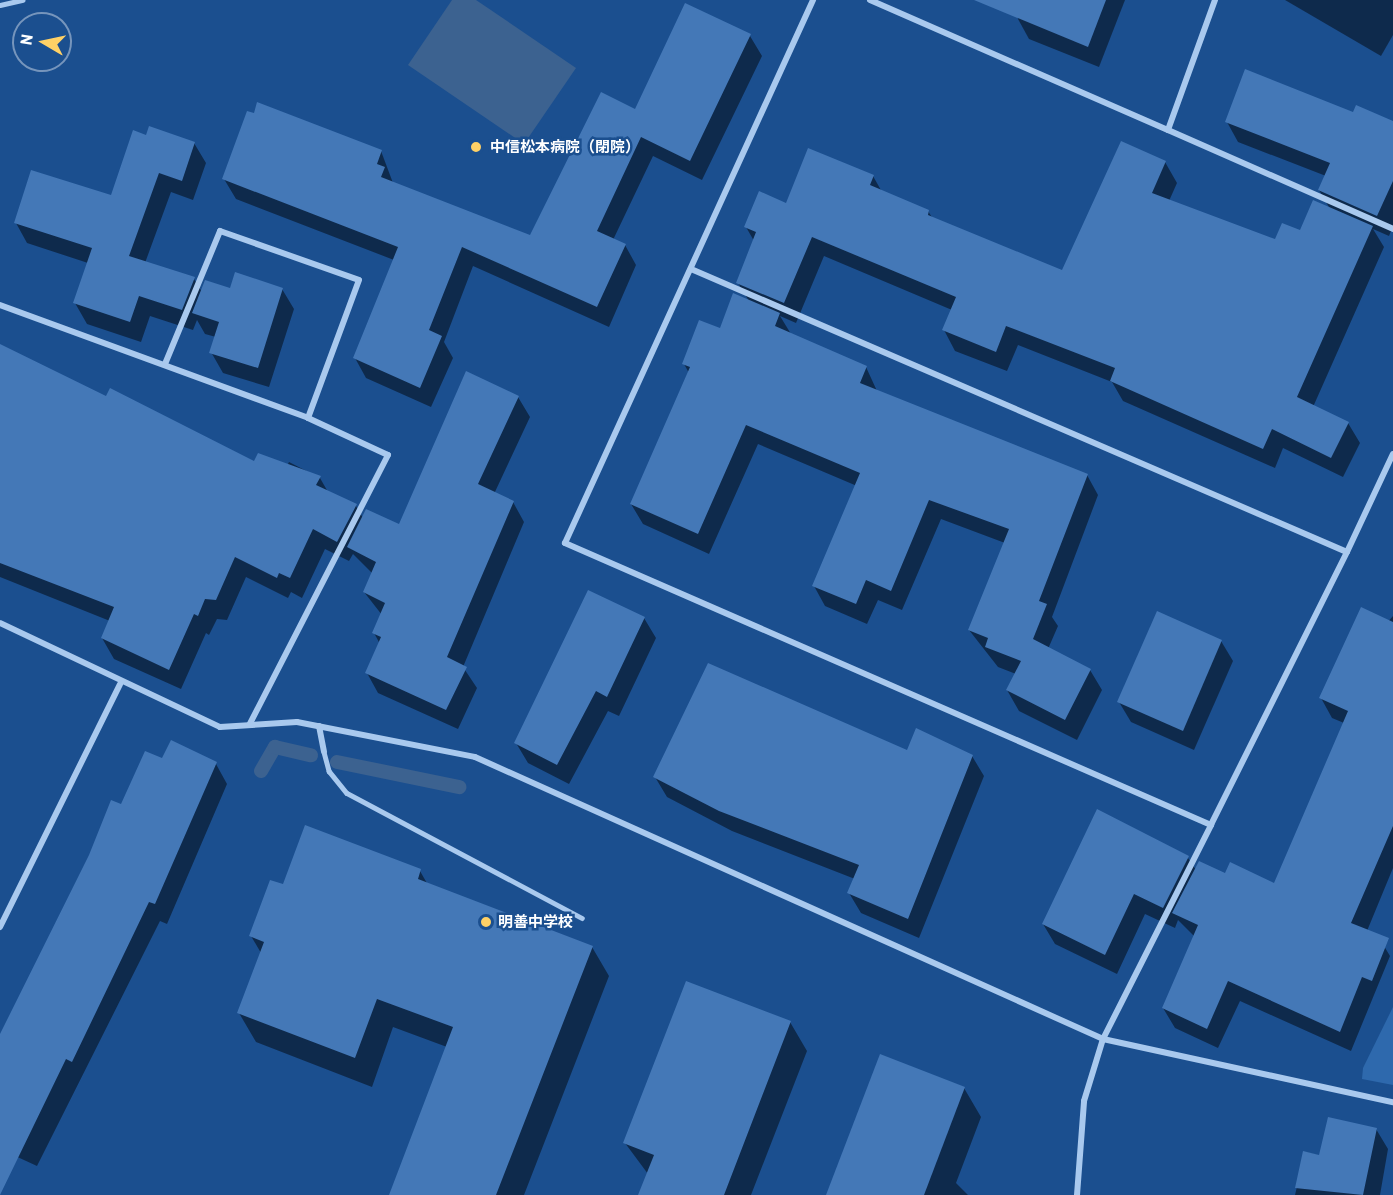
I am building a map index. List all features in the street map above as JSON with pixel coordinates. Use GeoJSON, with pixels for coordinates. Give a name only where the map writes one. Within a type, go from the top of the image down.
{"type":"FeatureCollection","features":[{"type":"Feature","properties":{"kind":"street"},"geometry":{"type":"LineString","coordinates":[[813,0],[565,543],[1210,825]]}},
{"type":"Feature","properties":{"kind":"street"},"geometry":{"type":"LineString","coordinates":[[870,0],[1393,230]]}},
{"type":"Feature","properties":{"kind":"street"},"geometry":{"type":"LineString","coordinates":[[1168,130],[1215,0]]}},
{"type":"Feature","properties":{"kind":"street"},"geometry":{"type":"LineString","coordinates":[[165,364],[220,231],[359,280],[308,418]]}},
{"type":"Feature","properties":{"kind":"street"},"geometry":{"type":"LineString","coordinates":[[692,269],[1347,552]]}},
{"type":"Feature","properties":{"kind":"street"},"geometry":{"type":"LineString","coordinates":[[0,305],[308,418],[387,455],[250,724]]}},
{"type":"Feature","properties":{"kind":"street"},"geometry":{"type":"LineString","coordinates":[[1077,1195],[1084,1101],[1103,1039],[1347,552],[1393,454]]}},
{"type":"Feature","properties":{"kind":"street"},"geometry":{"type":"LineString","coordinates":[[0,623],[120,684],[220,728],[250,724],[319,726],[475,757],[1103,1039],[1393,1102]]}},
{"type":"Feature","properties":{"kind":"street"},"geometry":{"type":"LineString","coordinates":[[0,927],[120,684]]}},
{"type":"Feature","properties":{"kind":"street"},"geometry":{"type":"LineString","coordinates":[[319,726],[324,752]]}},
{"type":"Feature","properties":{"kind":"lane"},"geometry":{"type":"LineString","coordinates":[[0,5],[22,0]]}},
{"type":"Feature","properties":{"kind":"lane"},"geometry":{"type":"LineString","coordinates":[[324,752],[329,771],[348,793],[582,918]]}},
{"type":"Feature","properties":{"kind":"shaded area"},"geometry":{"type":"Polygon","coordinates":[[[452,0],[476,0],[576,68],[524,144],[408,65],[452,0]]]}},
{"type":"Feature","properties":{"kind":"shaded area"},"geometry":{"type":"Polygon","coordinates":[[[1393,1007],[1393,1085],[1362,1079],[1363,1068],[1393,1007]]]}},
{"type":"Feature","properties":{"kind":"building"},"geometry":{"type":"Polygon","coordinates":[[[974,0],[1106,0],[1088,47],[974,0]]]}},
{"type":"Feature","properties":{"kind":"building"},"geometry":{"type":"Polygon","coordinates":[[[685,3],[751,34],[690,161],[641,137],[597,231],[626,244],[597,307],[462,247],[429,330],[442,336],[420,388],[353,358],[398,247],[222,179],[247,111],[254,113],[257,102],[382,150],[377,164],[385,167],[381,177],[530,235],[601,92],[635,109],[685,3]]]}},
{"type":"Feature","properties":{"kind":"building"},"geometry":{"type":"Polygon","coordinates":[[[1245,69],[1353,112],[1356,105],[1393,121],[1393,181],[1377,216],[1318,190],[1330,163],[1225,122],[1245,69]]]}},
{"type":"Feature","properties":{"kind":"building"},"geometry":{"type":"Polygon","coordinates":[[[149,126],[195,142],[182,181],[159,173],[129,256],[195,277],[182,310],[139,296],[130,322],[73,303],[92,248],[14,223],[31,170],[111,195],[133,130],[146,135],[149,126]]]}},
{"type":"Feature","properties":{"kind":"building"},"geometry":{"type":"Polygon","coordinates":[[[1121,141],[1166,161],[1152,193],[1275,239],[1282,223],[1300,230],[1313,200],[1373,226],[1297,397],[1349,422],[1331,458],[1272,429],[1263,449],[1110,381],[1115,368],[1006,326],[996,352],[942,330],[956,297],[812,237],[784,303],[736,283],[756,232],[744,227],[759,191],[786,203],[808,148],[874,175],[870,185],[929,210],[928,215],[1062,270],[1121,141]]]}},
{"type":"Feature","properties":{"kind":"building"},"geometry":{"type":"Polygon","coordinates":[[[235,272],[283,288],[258,368],[209,353],[219,322],[192,313],[205,280],[230,288],[235,272]]]}},
{"type":"Feature","properties":{"kind":"building"},"geometry":{"type":"Polygon","coordinates":[[[733,293],[780,313],[775,326],[867,366],[860,383],[1088,474],[1039,601],[1047,604],[1033,639],[1091,669],[1065,720],[1006,690],[1021,661],[985,647],[988,638],[968,630],[1009,529],[929,500],[891,591],[866,580],[856,604],[812,586],[860,473],[746,425],[698,534],[630,504],[690,367],[682,364],[699,320],[720,328],[733,293]]]}},
{"type":"Feature","properties":{"kind":"building"},"geometry":{"type":"Polygon","coordinates":[[[0,344],[106,396],[110,388],[254,461],[258,453],[321,476],[316,485],[357,504],[337,542],[313,529],[290,578],[279,573],[277,578],[235,557],[216,600],[205,599],[198,616],[194,614],[169,670],[101,638],[114,607],[0,563],[0,344]]]}},
{"type":"Feature","properties":{"kind":"building"},"geometry":{"type":"Polygon","coordinates":[[[466,371],[519,396],[478,484],[514,501],[447,657],[467,667],[446,710],[365,673],[381,637],[372,633],[385,603],[363,592],[376,562],[347,547],[366,509],[399,524],[466,371]]]}},
{"type":"Feature","properties":{"kind":"building"},"geometry":{"type":"Polygon","coordinates":[[[588,590],[645,617],[607,697],[596,691],[557,765],[514,743],[588,590]]]}},
{"type":"Feature","properties":{"kind":"building"},"geometry":{"type":"Polygon","coordinates":[[[1361,607],[1393,622],[1393,826],[1351,923],[1389,938],[1372,981],[1362,977],[1340,1032],[1228,981],[1207,1029],[1162,1008],[1198,925],[1172,913],[1199,861],[1225,873],[1230,862],[1274,883],[1348,711],[1319,698],[1361,607]]]}},
{"type":"Feature","properties":{"kind":"building"},"geometry":{"type":"Polygon","coordinates":[[[1157,611],[1222,640],[1183,731],[1117,702],[1157,611]]]}},
{"type":"Feature","properties":{"kind":"building"},"geometry":{"type":"Polygon","coordinates":[[[708,663],[907,750],[916,728],[973,755],[908,919],[847,893],[859,865],[719,811],[653,777],[708,663]]]}},
{"type":"Feature","properties":{"kind":"building"},"geometry":{"type":"Polygon","coordinates":[[[171,740],[217,762],[155,904],[149,902],[72,1062],[66,1059],[0,1195],[0,1034],[89,855],[111,800],[121,804],[145,751],[162,758],[171,740]]]}},
{"type":"Feature","properties":{"kind":"building"},"geometry":{"type":"Polygon","coordinates":[[[1097,809],[1189,856],[1163,908],[1134,894],[1105,955],[1042,924],[1097,809]]]}},
{"type":"Feature","properties":{"kind":"building"},"geometry":{"type":"Polygon","coordinates":[[[305,825],[421,869],[418,879],[593,946],[496,1195],[389,1195],[453,1027],[377,999],[355,1058],[237,1013],[264,942],[249,936],[270,880],[283,884],[305,825]]]}},
{"type":"Feature","properties":{"kind":"building"},"geometry":{"type":"Polygon","coordinates":[[[686,981],[791,1021],[724,1195],[638,1195],[654,1155],[623,1143],[686,981]]]}},
{"type":"Feature","properties":{"kind":"building"},"geometry":{"type":"Polygon","coordinates":[[[880,1054],[965,1087],[924,1195],[826,1195],[880,1054]]]}},
{"type":"Feature","properties":{"kind":"building"},"geometry":{"type":"Polygon","coordinates":[[[1328,1117],[1377,1128],[1363,1195],[1295,1188],[1303,1151],[1319,1155],[1328,1117]]]}},
{"type":"Feature","properties":{"kind":"waterway"},"geometry":{"type":"LineString","coordinates":[[261,771],[275,747],[311,755]]}},
{"type":"Feature","properties":{"kind":"waterway"},"geometry":{"type":"LineString","coordinates":[[337,762],[459,787]]}},
{"type":"Feature","properties":{"kind":"place","name":"中信松本病院（閉院）"},"geometry":{"type":"Point","coordinates":[476,147]}},
{"type":"Feature","properties":{"kind":"place","name":"明善中学校"},"geometry":{"type":"Point","coordinates":[486,922]}}]}
